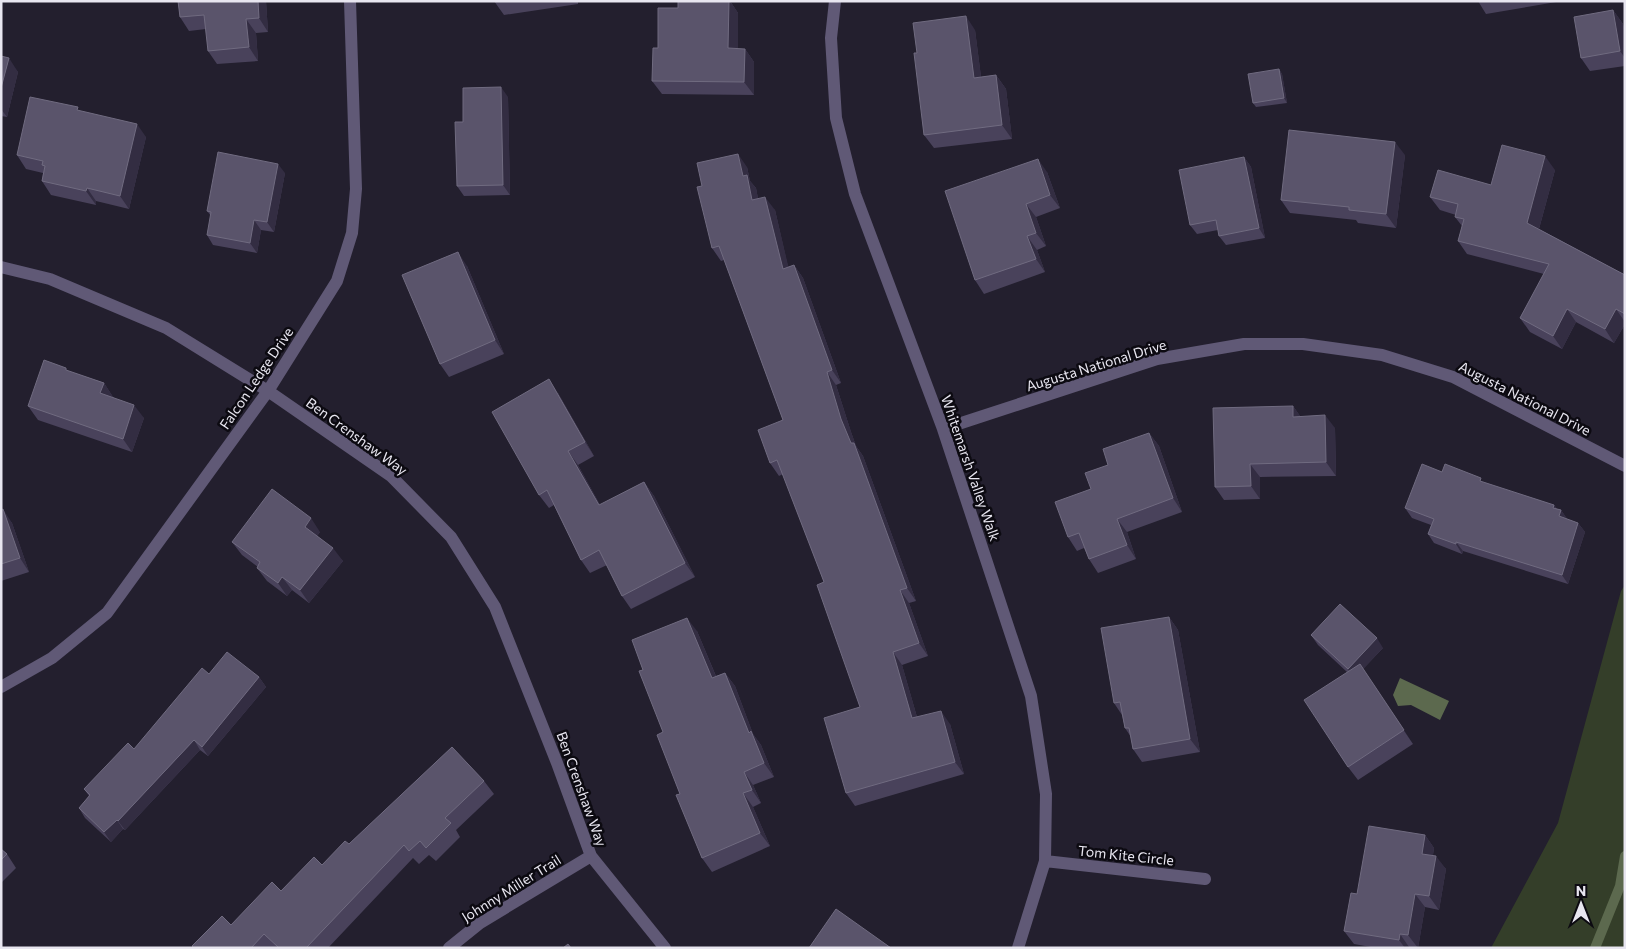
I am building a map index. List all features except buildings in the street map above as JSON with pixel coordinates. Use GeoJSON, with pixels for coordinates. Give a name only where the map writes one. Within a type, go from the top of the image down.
{"type":"FeatureCollection","features":[{"type":"Feature","properties":{"kind":"street","name":"Falcon Ledge Drive"},"geometry":{"type":"LineString","coordinates":[[1,687],[52,658],[107,613],[268,391],[337,281],[352,234],[356,189],[350,1]]}},
{"type":"Feature","properties":{"kind":"street","name":"Whitemarsh Valley Walk"},"geometry":{"type":"LineString","coordinates":[[835,1],[831,38],[836,118],[855,194],[943,429],[1031,696],[1046,794],[1045,861],[1018,948]]}},
{"type":"Feature","properties":{"kind":"street","name":"Ben Crenshaw Way"},"geometry":{"type":"LineString","coordinates":[[1,267],[50,279],[166,328],[268,391],[391,476],[451,537],[494,607],[557,763],[591,856],[666,948]]}},
{"type":"Feature","properties":{"kind":"street","name":"Augusta National Drive"},"geometry":{"type":"LineString","coordinates":[[943,429],[1158,359],[1244,344],[1303,344],[1382,355],[1453,377],[1625,466]]}},
{"type":"Feature","properties":{"kind":"street","name":"Johnny Miller Trail"},"geometry":{"type":"LineString","coordinates":[[449,948],[480,922],[591,856]]}},
{"type":"Feature","properties":{"kind":"street","name":"Tom Kite Circle"},"geometry":{"type":"LineString","coordinates":[[1045,861],[1205,879]]}},
{"type":"Feature","properties":{"kind":"shaded area"},"geometry":{"type":"Polygon","coordinates":[[[1625,585],[1625,948],[1491,948],[1558,823],[1621,591],[1625,585]]]}},
{"type":"Feature","properties":{"kind":"shaded area"},"geometry":{"type":"Polygon","coordinates":[[[1400,678],[1449,701],[1440,720],[1411,705],[1398,706],[1393,695],[1400,678]]]}},
{"type":"Feature","properties":{"kind":"waterway"},"geometry":{"type":"LineString","coordinates":[[1595,948],[1620,886],[1625,856]]}}]}
